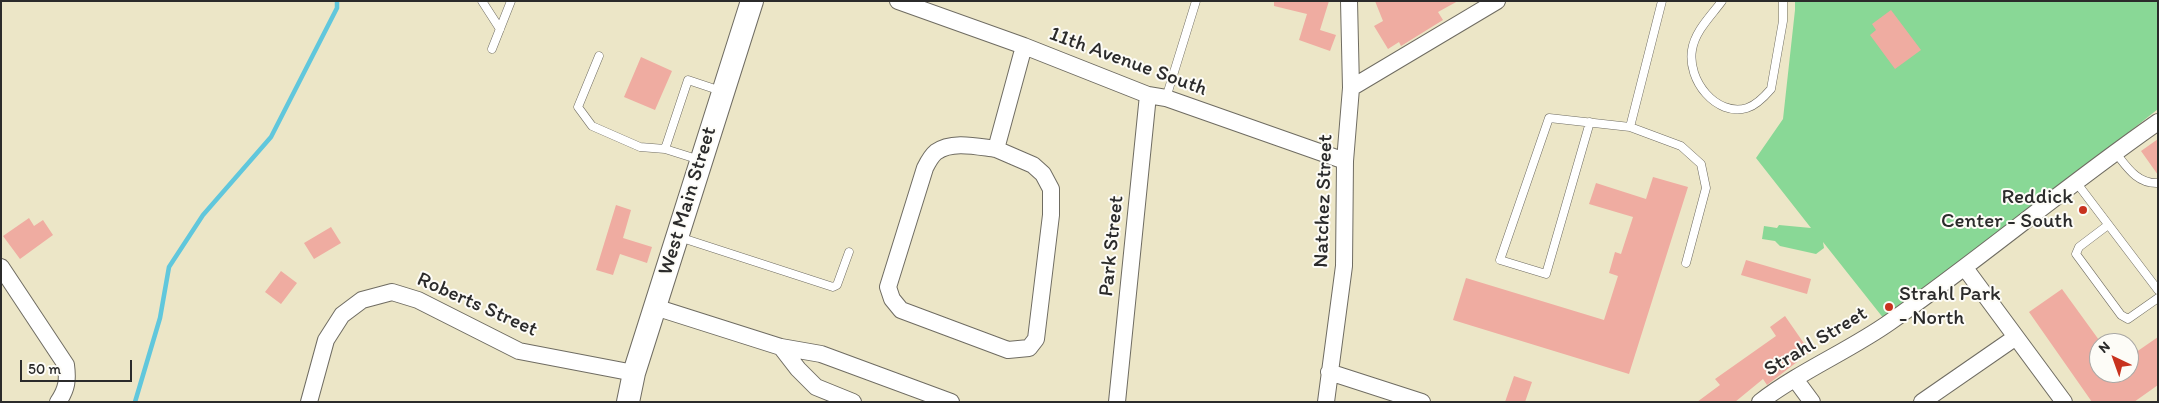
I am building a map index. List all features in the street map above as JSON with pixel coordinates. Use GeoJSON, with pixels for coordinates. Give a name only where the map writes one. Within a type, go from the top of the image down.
{"type":"FeatureCollection","features":[{"type":"Feature","properties":{"kind":"main road","name":"West Main Street"},"geometry":{"type":"LineString","coordinates":[[628,402],[634,373],[752,1]]}},
{"type":"Feature","properties":{"kind":"street","name":"11th Avenue South"},"geometry":{"type":"LineString","coordinates":[[898,1],[1024,46],[1148,95],[1166,98],[1345,161]]}},
{"type":"Feature","properties":{"kind":"street","name":"Natchez Street"},"geometry":{"type":"LineString","coordinates":[[1326,402],[1344,266],[1345,161],[1351,88],[1349,1]]}},
{"type":"Feature","properties":{"kind":"street"},"geometry":{"type":"LineString","coordinates":[[1351,88],[1494,2]]}},
{"type":"Feature","properties":{"kind":"street"},"geometry":{"type":"LineString","coordinates":[[996,148],[1024,46]]}},
{"type":"Feature","properties":{"kind":"street","name":"Park Street"},"geometry":{"type":"LineString","coordinates":[[1117,402],[1148,95]]}},
{"type":"Feature","properties":{"kind":"street","name":"Strahl Street"},"geometry":{"type":"LineString","coordinates":[[1760,402],[1888,324],[1965,268],[2115,152],[2158,122]]}},
{"type":"Feature","properties":{"kind":"street"},"geometry":{"type":"LineString","coordinates":[[957,145],[996,148],[1033,165],[1044,174],[1052,189],[1051,215],[1036,339],[1030,348],[1008,350],[901,310],[892,299],[888,287],[925,168],[931,156],[938,150],[957,145]]}},
{"type":"Feature","properties":{"kind":"street"},"geometry":{"type":"LineString","coordinates":[[1,267],[66,365],[68,379],[65,392],[58,402]]}},
{"type":"Feature","properties":{"kind":"street"},"geometry":{"type":"LineString","coordinates":[[1965,268],[2064,402]]}},
{"type":"Feature","properties":{"kind":"street","name":"Roberts Street"},"geometry":{"type":"LineString","coordinates":[[309,402],[326,340],[342,315],[362,300],[392,292],[418,300],[519,351],[634,373]]}},
{"type":"Feature","properties":{"kind":"street"},"geometry":{"type":"LineString","coordinates":[[655,307],[781,347],[821,354],[950,402]]}},
{"type":"Feature","properties":{"kind":"street"},"geometry":{"type":"LineString","coordinates":[[1922,402],[2016,337]]}},
{"type":"Feature","properties":{"kind":"street"},"geometry":{"type":"LineString","coordinates":[[781,347],[798,369],[816,387],[853,402]]}},
{"type":"Feature","properties":{"kind":"street"},"geometry":{"type":"LineString","coordinates":[[1329,372],[1422,402]]}},
{"type":"Feature","properties":{"kind":"street"},"geometry":{"type":"LineString","coordinates":[[1795,379],[1812,402]]}},
{"type":"Feature","properties":{"kind":"lane"},"geometry":{"type":"LineString","coordinates":[[482,1],[500,29]]}},
{"type":"Feature","properties":{"kind":"lane"},"geometry":{"type":"LineString","coordinates":[[492,49],[511,1]]}},
{"type":"Feature","properties":{"kind":"lane"},"geometry":{"type":"LineString","coordinates":[[1166,98],[1196,1]]}},
{"type":"Feature","properties":{"kind":"lane"},"geometry":{"type":"LineString","coordinates":[[1630,127],[1662,1]]}},
{"type":"Feature","properties":{"kind":"lane"},"geometry":{"type":"LineString","coordinates":[[1722,1],[1701,28],[1692,50],[1692,67],[1697,80],[1706,94],[1717,104],[1731,109],[1748,108],[1764,98],[1772,89],[1783,21],[1783,1]]}},
{"type":"Feature","properties":{"kind":"lane"},"geometry":{"type":"LineString","coordinates":[[599,56],[578,106],[592,126],[640,147],[665,149],[701,160]]}},
{"type":"Feature","properties":{"kind":"lane"},"geometry":{"type":"LineString","coordinates":[[665,149],[688,80],[723,92]]}},
{"type":"Feature","properties":{"kind":"lane"},"geometry":{"type":"LineString","coordinates":[[1590,122],[1546,274],[1500,260],[1549,118],[1590,122],[1630,127],[1681,146],[1701,164],[1706,188],[1686,263]]}},
{"type":"Feature","properties":{"kind":"lane"},"geometry":{"type":"LineString","coordinates":[[2115,152],[2133,175],[2148,183],[2158,183]]}},
{"type":"Feature","properties":{"kind":"lane"},"geometry":{"type":"LineString","coordinates":[[2076,182],[2158,290]]}},
{"type":"Feature","properties":{"kind":"lane"},"geometry":{"type":"LineString","coordinates":[[2108,225],[2079,247],[2076,254],[2121,315],[2128,318],[2158,298]]}},
{"type":"Feature","properties":{"kind":"lane"},"geometry":{"type":"LineString","coordinates":[[677,236],[833,287],[837,285],[849,252]]}},
{"type":"Feature","properties":{"kind":"green space"},"geometry":{"type":"Polygon","coordinates":[[[1795,1],[2158,1],[2158,109],[1888,324],[1823,242],[1824,248],[1816,254],[1780,246],[1775,241],[1762,239],[1764,226],[1777,228],[1779,225],[1811,228],[1756,158],[1783,119],[1795,1]]]}},
{"type":"Feature","properties":{"kind":"building"},"geometry":{"type":"Polygon","coordinates":[[[1274,1],[1329,1],[1320,30],[1336,35],[1330,51],[1299,40],[1307,14],[1274,6],[1274,1]]]}},
{"type":"Feature","properties":{"kind":"building"},"geometry":{"type":"Polygon","coordinates":[[[1375,1],[1458,1],[1438,12],[1443,20],[1401,46],[1399,42],[1388,49],[1374,26],[1383,21],[1375,1]]]}},
{"type":"Feature","properties":{"kind":"building"},"geometry":{"type":"Polygon","coordinates":[[[1891,10],[1921,50],[1895,69],[1870,35],[1876,30],[1872,24],[1891,10]]]}},
{"type":"Feature","properties":{"kind":"building"},"geometry":{"type":"Polygon","coordinates":[[[641,57],[672,71],[655,110],[624,97],[641,57]]]}},
{"type":"Feature","properties":{"kind":"building"},"geometry":{"type":"Polygon","coordinates":[[[2158,139],[2158,175],[2141,151],[2158,139]]]}},
{"type":"Feature","properties":{"kind":"building"},"geometry":{"type":"Polygon","coordinates":[[[1653,177],[1688,187],[1629,374],[1453,320],[1466,278],[1604,320],[1618,276],[1609,273],[1615,252],[1621,254],[1633,217],[1589,204],[1596,183],[1646,199],[1653,177]]]}},
{"type":"Feature","properties":{"kind":"building"},"geometry":{"type":"Polygon","coordinates":[[[616,205],[631,210],[623,238],[652,247],[647,263],[620,254],[613,275],[596,270],[616,205]]]}},
{"type":"Feature","properties":{"kind":"building"},"geometry":{"type":"Polygon","coordinates":[[[29,218],[34,226],[43,220],[53,235],[20,259],[3,236],[29,218]]]}},
{"type":"Feature","properties":{"kind":"building"},"geometry":{"type":"Polygon","coordinates":[[[331,227],[341,243],[314,259],[304,243],[331,227]]]}},
{"type":"Feature","properties":{"kind":"building"},"geometry":{"type":"Polygon","coordinates":[[[1746,260],[1811,279],[1807,294],[1741,275],[1746,260]]]}},
{"type":"Feature","properties":{"kind":"building"},"geometry":{"type":"Polygon","coordinates":[[[281,271],[297,283],[281,304],[265,292],[281,271]]]}},
{"type":"Feature","properties":{"kind":"building"},"geometry":{"type":"Polygon","coordinates":[[[2062,289],[2094,333],[2089,333],[2089,383],[2139,383],[2139,350],[2158,337],[2158,385],[2134,402],[2092,402],[2029,312],[2062,289]]]}},
{"type":"Feature","properties":{"kind":"building"},"geometry":{"type":"Polygon","coordinates":[[[1785,316],[1810,352],[1767,385],[1763,379],[1735,402],[1697,402],[1720,385],[1715,379],[1776,336],[1770,327],[1785,316]]]}},
{"type":"Feature","properties":{"kind":"building"},"geometry":{"type":"Polygon","coordinates":[[[1514,376],[1532,382],[1525,402],[1505,402],[1514,376]]]}},
{"type":"Feature","properties":{"kind":"waterway"},"geometry":{"type":"LineString","coordinates":[[135,402],[160,318],[169,267],[203,215],[271,137],[337,8],[337,1]]}},
{"type":"Feature","properties":{"kind":"place","name":"Reddick Center - South"},"geometry":{"type":"Point","coordinates":[2083,210]}},
{"type":"Feature","properties":{"kind":"place","name":"Strahl Park - North"},"geometry":{"type":"Point","coordinates":[1889,307]}}]}
